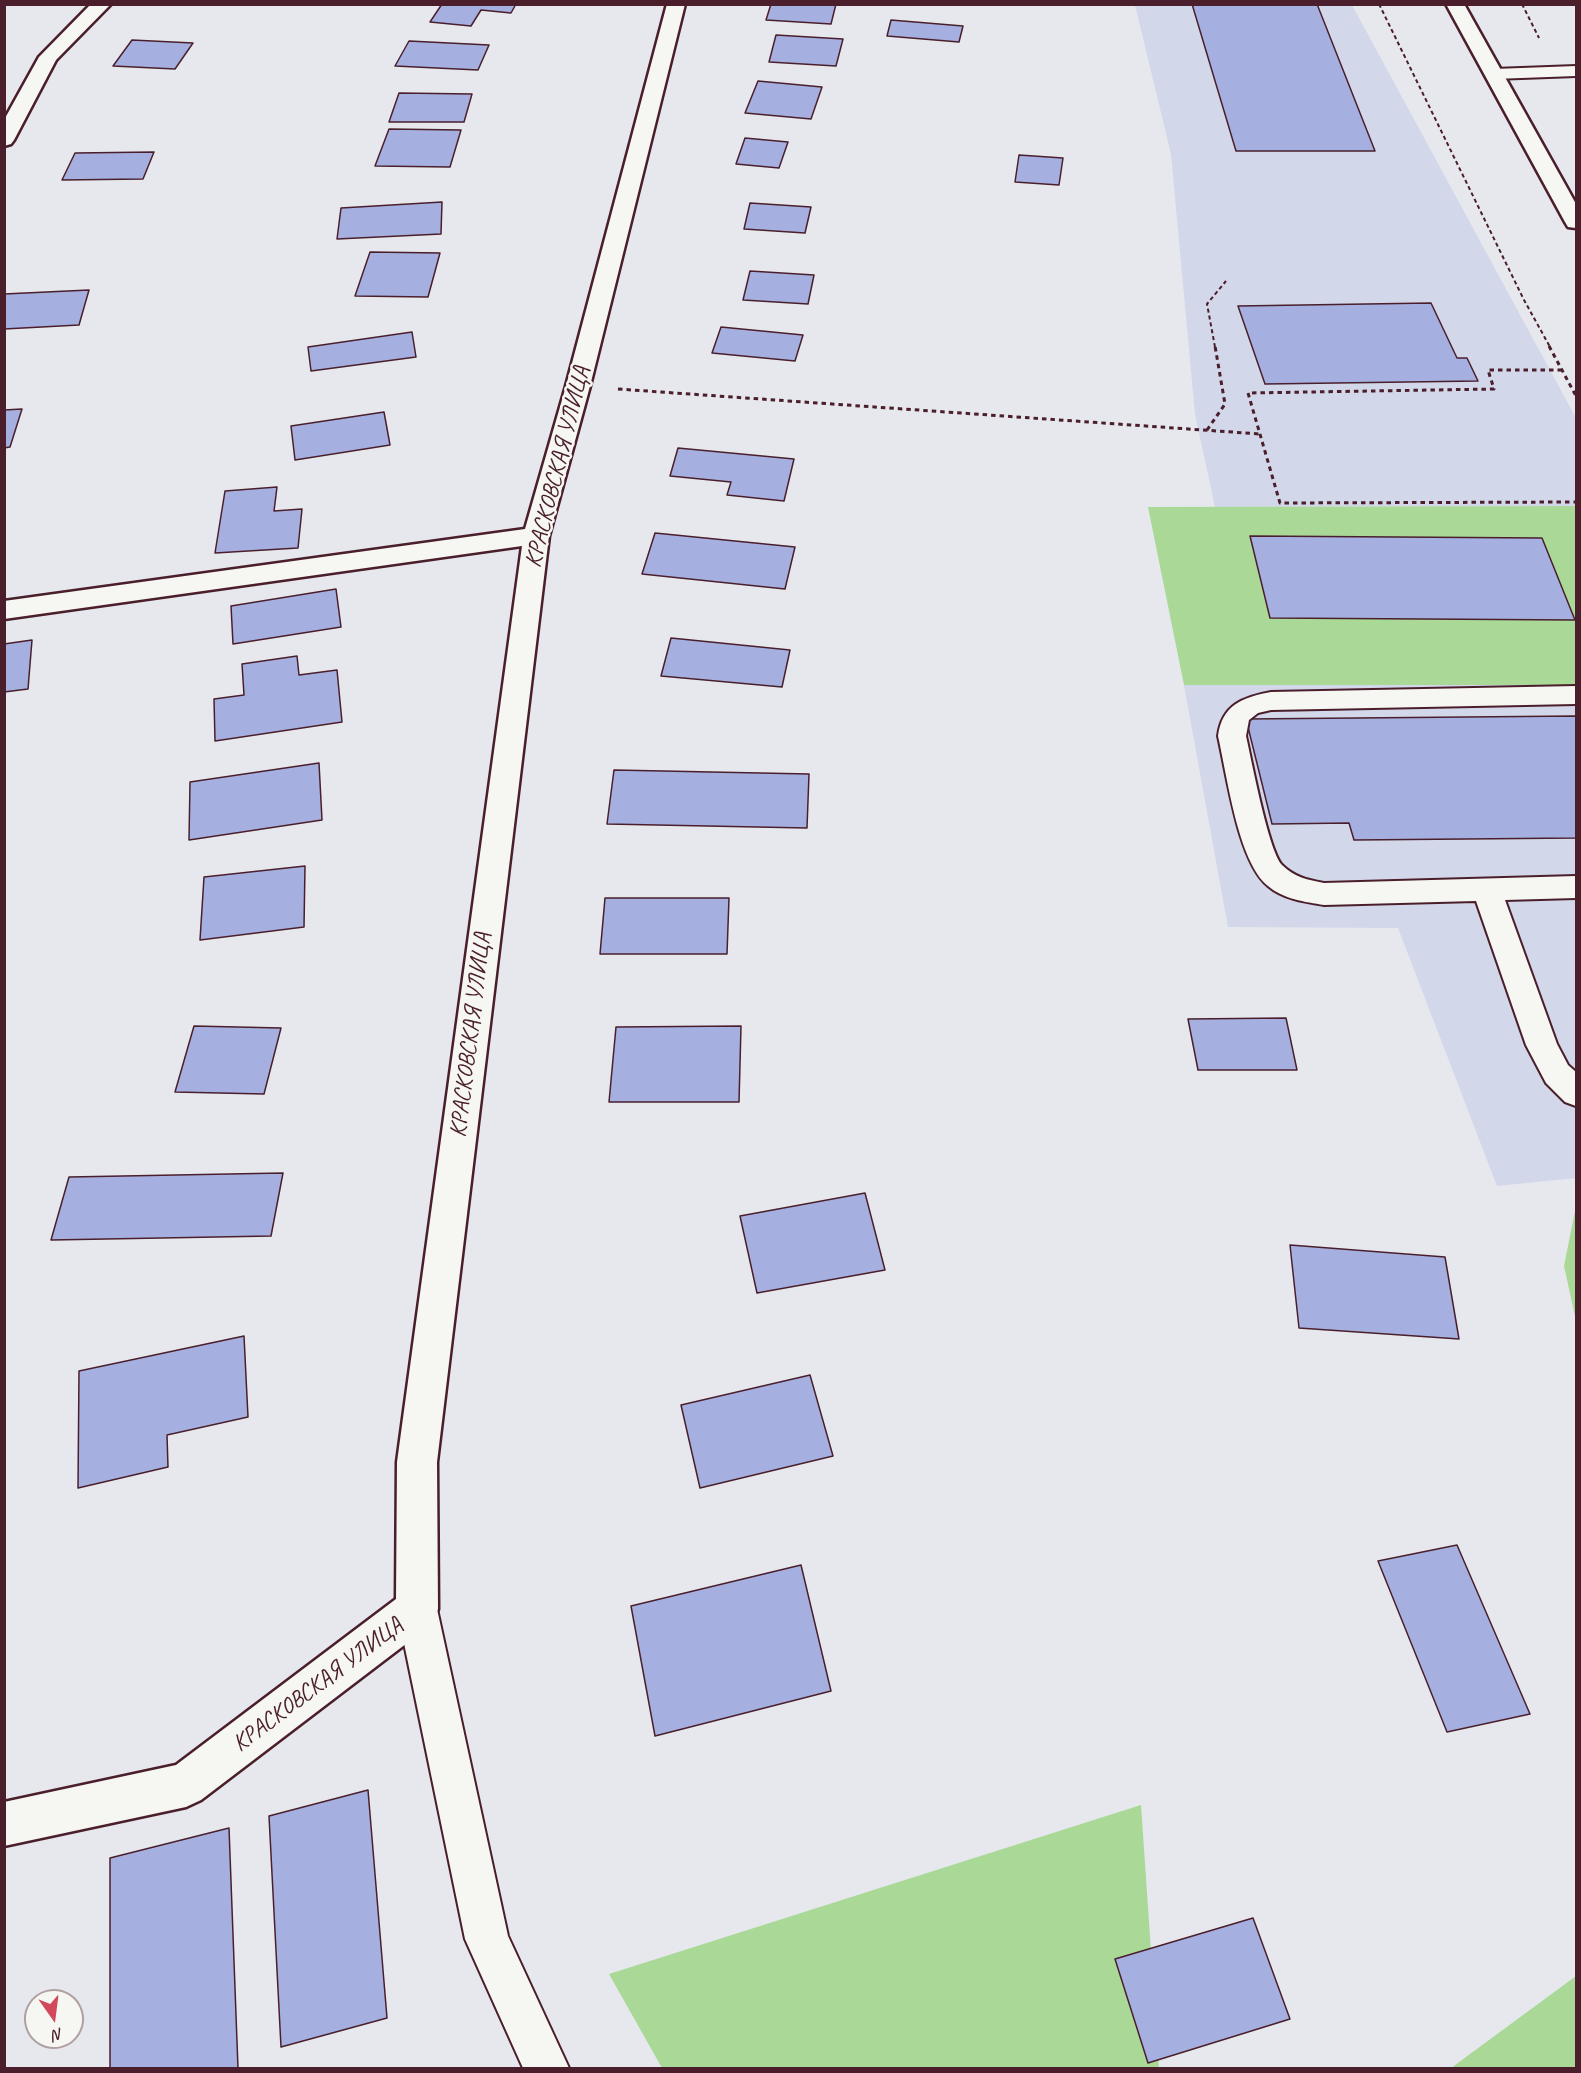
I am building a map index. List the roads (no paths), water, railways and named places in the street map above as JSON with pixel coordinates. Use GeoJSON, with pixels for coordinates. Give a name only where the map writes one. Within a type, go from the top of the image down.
{"type":"FeatureCollection","features":[{"type":"Feature","properties":{"kind":"street"},"geometry":{"type":"LineString","coordinates":[[4,140],[48,57],[102,4]]}},
{"type":"Feature","properties":{"kind":"street","name":"КРАСКОВСКАЯ УЛИЦА"},"geometry":{"type":"LineString","coordinates":[[4,1824],[186,1785],[417,1610],[417,1462],[536,536],[578,386],[676,4]]}},
{"type":"Feature","properties":{"kind":"street"},"geometry":{"type":"LineString","coordinates":[[1455,4],[1576,222]]}},
{"type":"Feature","properties":{"kind":"street"},"geometry":{"type":"LineString","coordinates":[[4,610],[536,536]]}},
{"type":"Feature","properties":{"kind":"lane"},"geometry":{"type":"LineString","coordinates":[[1494,74],[1576,71]]}},
{"type":"Feature","properties":{"kind":"lane"},"geometry":{"type":"LineString","coordinates":[[1576,695],[1271,701],[1253,704],[1240,711],[1232,723],[1232,736],[1260,854],[1267,870],[1282,883],[1302,891],[1324,894],[1576,887]]}},
{"type":"Feature","properties":{"kind":"lane"},"geometry":{"type":"LineString","coordinates":[[1486,890],[1542,1045],[1557,1074],[1576,1092]]}},
{"type":"Feature","properties":{"kind":"lane"},"geometry":{"type":"LineString","coordinates":[[417,1610],[487,1938],[546,2068]]}}]}
